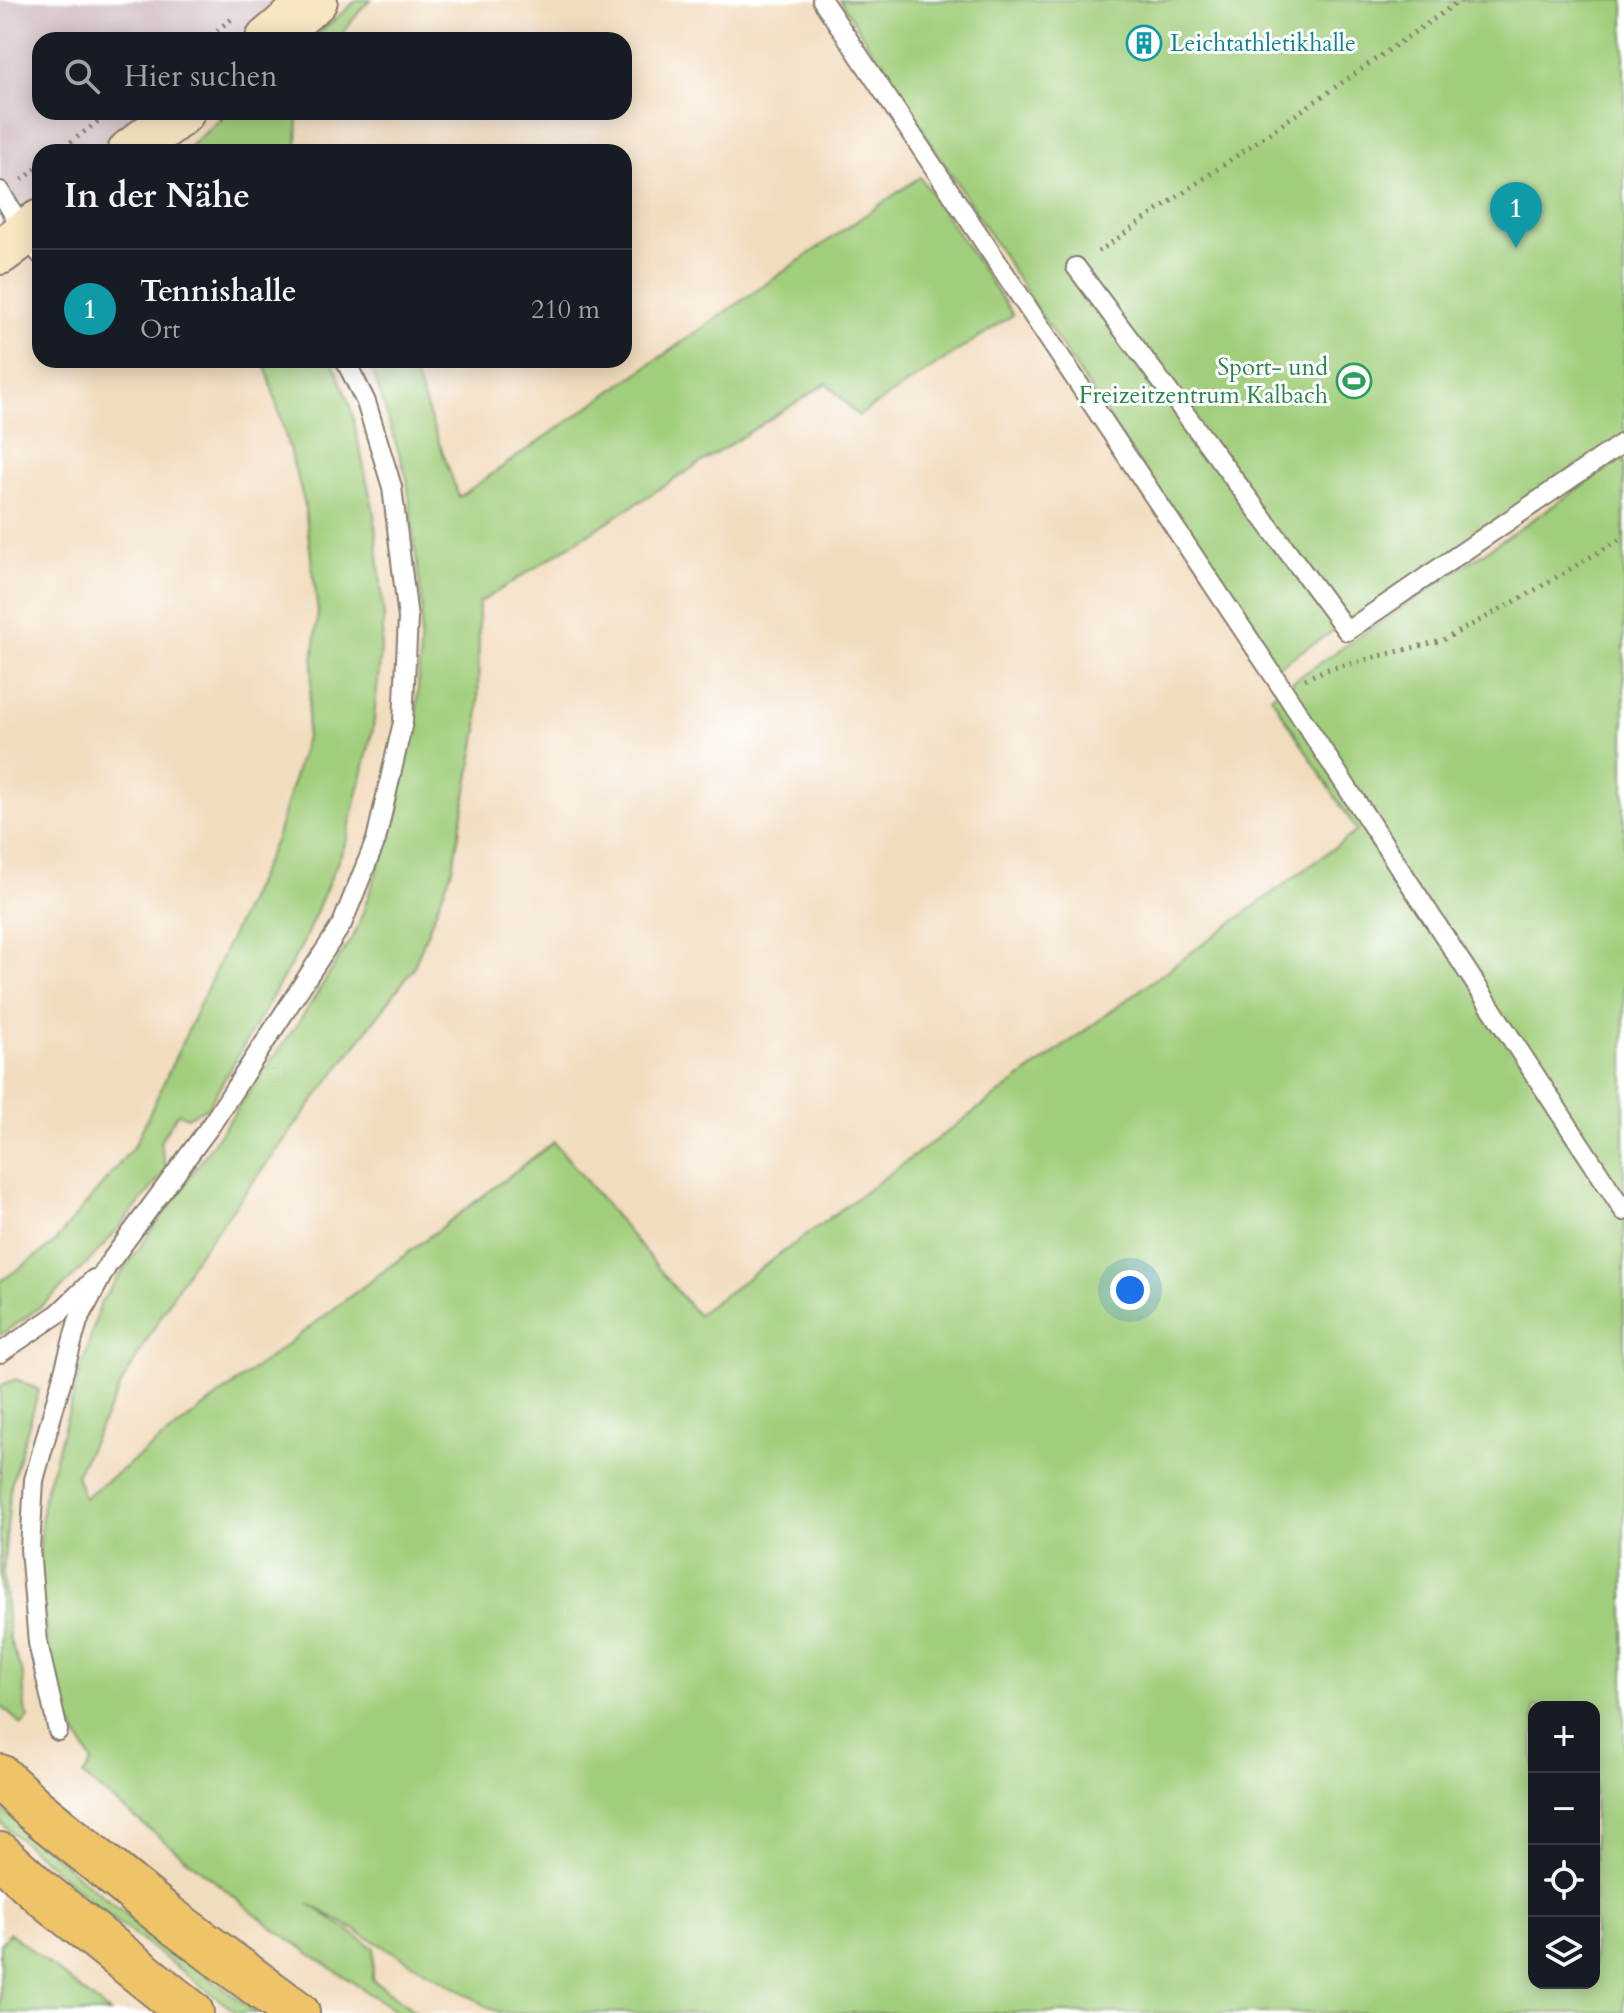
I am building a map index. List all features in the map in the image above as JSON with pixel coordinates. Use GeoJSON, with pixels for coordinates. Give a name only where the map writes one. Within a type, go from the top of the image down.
{"type":"FeatureCollection","features":[{"type":"Feature","properties":{"kind":"highway"},"geometry":{"type":"LineString","coordinates":[[0,1777],[35,1810],[167,1917],[297,2013]]}},
{"type":"Feature","properties":{"kind":"highway"},"geometry":{"type":"LineString","coordinates":[[0,1855],[43,1894],[191,2013]]}},
{"type":"Feature","properties":{"kind":"street"},"geometry":{"type":"LineString","coordinates":[[251,28],[315,0]]}},
{"type":"Feature","properties":{"kind":"street"},"geometry":{"type":"LineString","coordinates":[[140,144],[172,120]]}},
{"type":"Feature","properties":{"kind":"lane"},"geometry":{"type":"LineString","coordinates":[[822,0],[1275,678],[1624,1211]]}},
{"type":"Feature","properties":{"kind":"lane"},"geometry":{"type":"LineString","coordinates":[[0,191],[26,240]]}},
{"type":"Feature","properties":{"kind":"lane"},"geometry":{"type":"LineString","coordinates":[[1076,267],[1347,631],[1624,442]]}},
{"type":"Feature","properties":{"kind":"lane"},"geometry":{"type":"LineString","coordinates":[[58,1731],[38,1643],[30,1549],[34,1480],[78,1321],[107,1266],[211,1125],[342,924],[376,840],[403,722],[408,618],[392,487],[366,402],[349,368]]}},
{"type":"Feature","properties":{"kind":"lane"},"geometry":{"type":"LineString","coordinates":[[0,1353],[59,1313],[107,1266]]}},
{"type":"Feature","properties":{"kind":"path"},"geometry":{"type":"LineString","coordinates":[[1076,267],[1461,0]]}},
{"type":"Feature","properties":{"kind":"path"},"geometry":{"type":"LineString","coordinates":[[68,144],[100,120]]}},
{"type":"Feature","properties":{"kind":"path"},"geometry":{"type":"LineString","coordinates":[[1294,685],[1325,670],[1443,640],[1624,537]]}},
{"type":"Feature","properties":{"kind":"shaded area"},"geometry":{"type":"Polygon","coordinates":[[[0,0],[293,0],[256,32],[32,32],[32,120],[156,120],[128,144],[32,144],[32,227],[0,252],[0,0]]]}},
{"type":"Feature","properties":{"kind":"green space"},"geometry":{"type":"Polygon","coordinates":[[[357,0],[371,0],[343,32],[320,32],[357,0]]]}},
{"type":"Feature","properties":{"kind":"green space","name":"Sport- und Freizeitzentrum Kalbach"},"geometry":{"type":"Polygon","coordinates":[[[840,0],[1624,0],[1624,445],[1274,669],[1043,318],[840,0]]]}},
{"type":"Feature","properties":{"kind":"green space"},"geometry":{"type":"Polygon","coordinates":[[[220,120],[298,120],[297,144],[192,144],[220,120]]]}},
{"type":"Feature","properties":{"kind":"green space"},"geometry":{"type":"Polygon","coordinates":[[[920,177],[1013,315],[858,416],[827,383],[479,603],[478,730],[453,867],[413,969],[192,1263],[122,1383],[76,1475],[84,1498],[554,1142],[697,1315],[1357,831],[1271,696],[1624,458],[1624,2013],[499,2013],[308,1903],[374,1948],[372,1979],[417,2013],[398,2013],[277,1931],[83,1776],[92,1762],[66,1715],[48,1652],[39,1562],[43,1499],[101,1302],[305,1013],[357,929],[389,836],[417,708],[422,606],[407,478],[372,368],[412,368],[459,497],[920,177]]]}},
{"type":"Feature","properties":{"kind":"green space"},"geometry":{"type":"Polygon","coordinates":[[[266,368],[335,368],[350,405],[374,513],[384,618],[373,729],[346,842],[302,945],[208,1107],[187,1117],[178,1113],[160,1141],[166,1170],[110,1239],[70,1280],[0,1335],[0,1282],[53,1244],[135,1145],[276,839],[306,737],[318,612],[304,501],[266,368]]]}},
{"type":"Feature","properties":{"kind":"green space"},"geometry":{"type":"Polygon","coordinates":[[[16,1379],[39,1390],[11,1485],[3,1573],[9,1638],[23,1676],[25,1709],[29,1717],[22,1725],[0,1705],[0,1386],[16,1379]]]}},
{"type":"Feature","properties":{"kind":"green space"},"geometry":{"type":"Polygon","coordinates":[[[0,1807],[80,1878],[257,2013],[237,2013],[108,1915],[0,1822],[0,1807]]]}},
{"type":"Feature","properties":{"kind":"green space"},"geometry":{"type":"Polygon","coordinates":[[[10,1933],[110,2013],[0,2013],[0,1944],[10,1933]]]}},
{"type":"Feature","properties":{"kind":"place","name":"Leichtathletikhalle"},"geometry":{"type":"Point","coordinates":[1144,43]}},
{"type":"Feature","properties":{"kind":"place","name":"Tennishalle"},"geometry":{"type":"Point","coordinates":[1516,248]}},
{"type":"Feature","properties":{"kind":"place","name":"Sport- und Freizeitzentrum Kalbach"},"geometry":{"type":"Point","coordinates":[1354,381]}}]}
